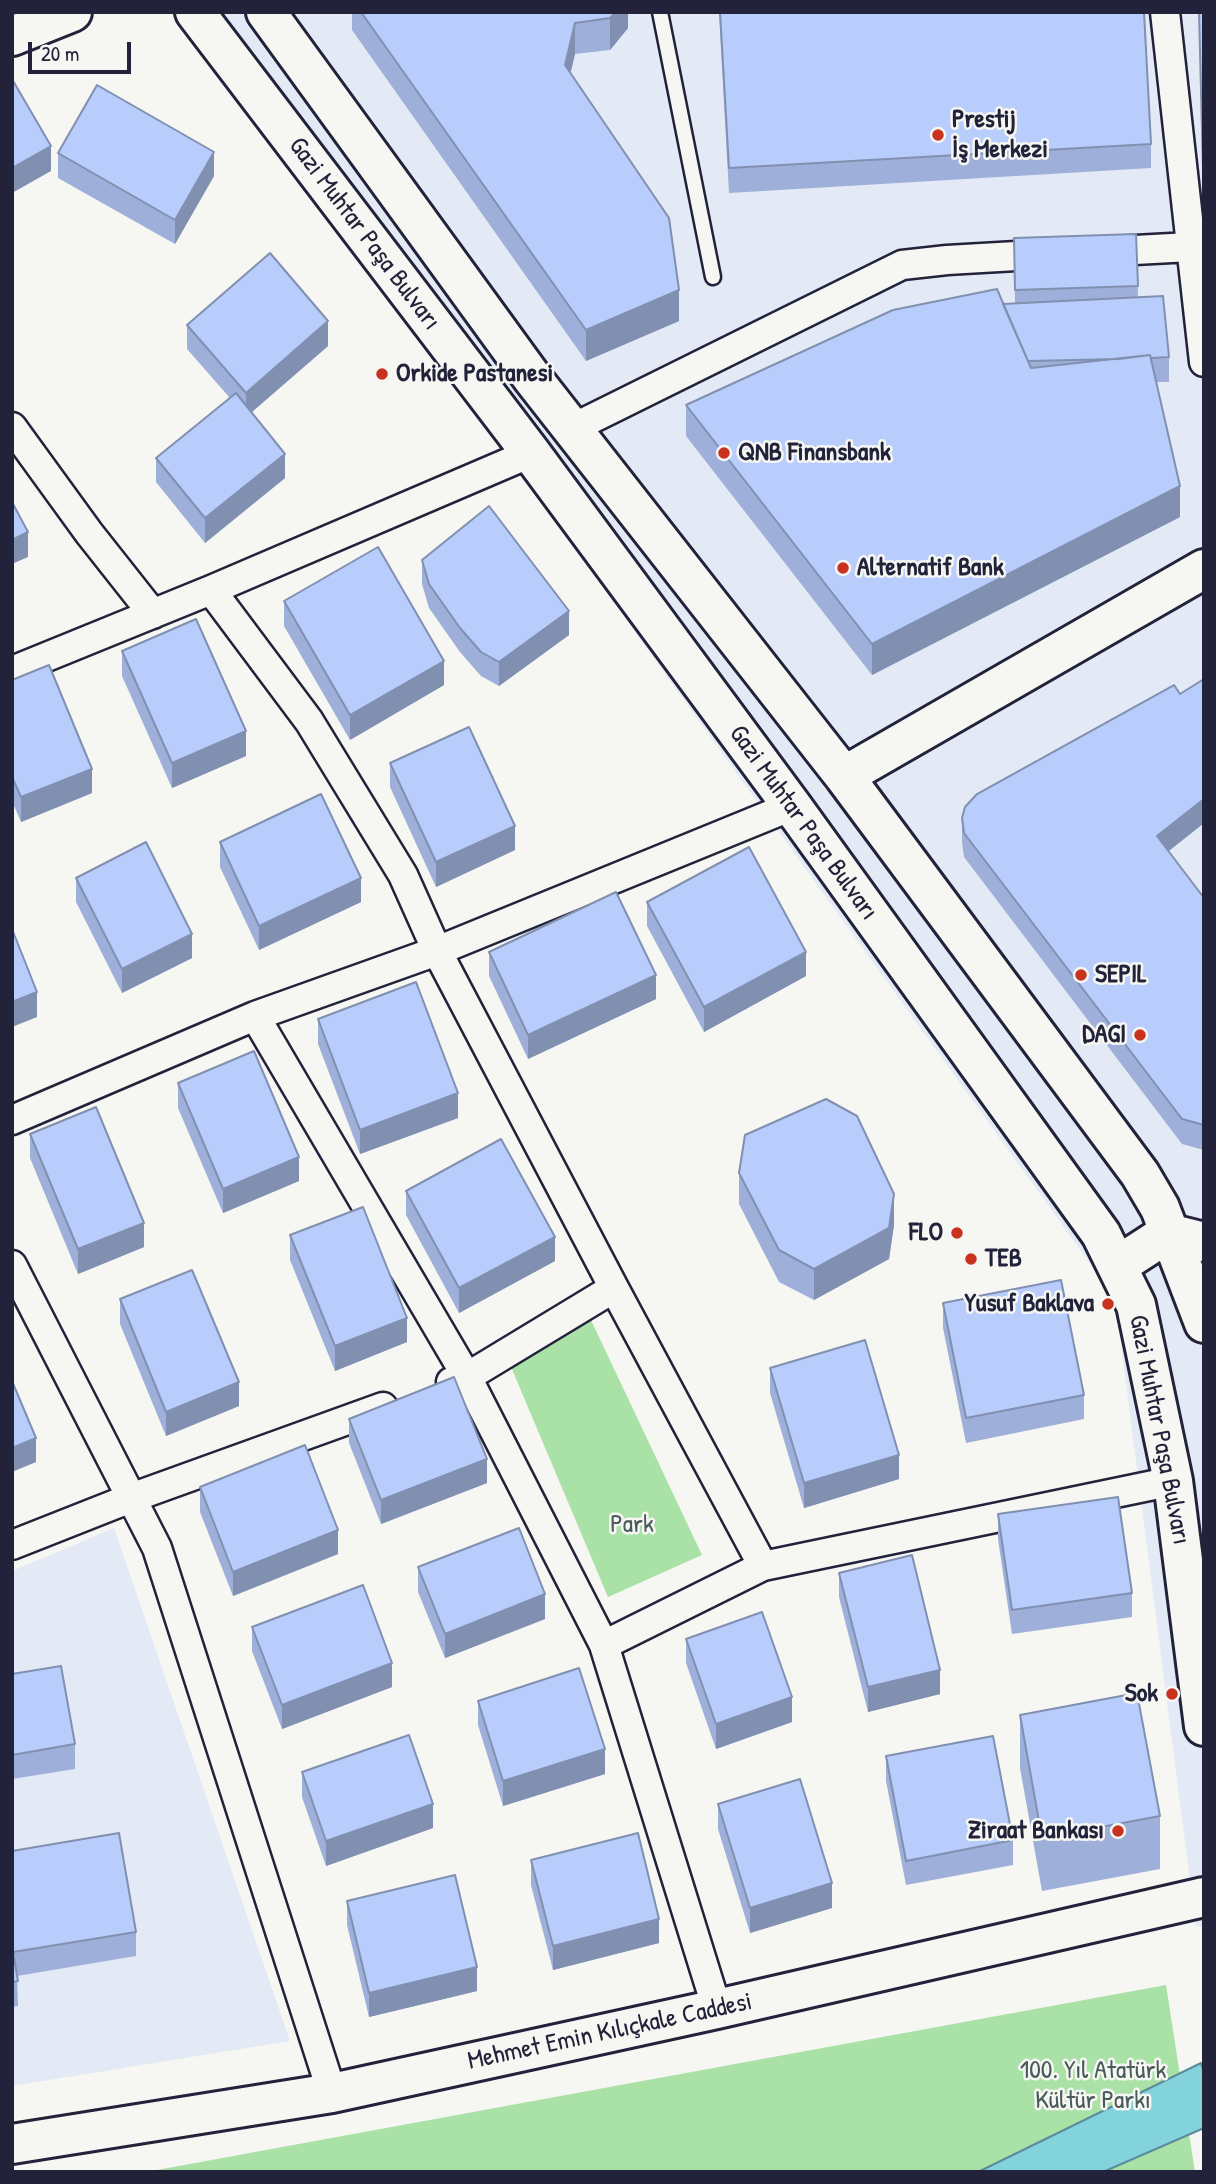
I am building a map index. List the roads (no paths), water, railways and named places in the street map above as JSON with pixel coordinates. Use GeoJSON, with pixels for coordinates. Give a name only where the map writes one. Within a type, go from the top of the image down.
{"type":"FeatureCollection","features":[{"type":"Feature","properties":{"kind":"main road"},"geometry":{"type":"LineString","coordinates":[[12,36],[72,12]]}},
{"type":"Feature","properties":{"kind":"main road","name":"Gazi Muhtar Paşa Bulvarı"},"geometry":{"type":"LineString","coordinates":[[195,12],[531,453],[792,806],[1101,1234],[1136,1305],[1173,1481],[1204,1726]]}},
{"type":"Feature","properties":{"kind":"main road","name":"Gazi Muhtar Paşa Bulvarı"},"geometry":{"type":"LineString","coordinates":[[266,12],[524,368],[844,776],[1140,1174],[1160,1208],[1186,1238],[1201,1310]]}},
{"type":"Feature","properties":{"kind":"main road"},"geometry":{"type":"LineString","coordinates":[[844,776],[1204,569]]}},
{"type":"Feature","properties":{"kind":"main road"},"geometry":{"type":"LineString","coordinates":[[1117,1266],[1186,1238]]}},
{"type":"Feature","properties":{"kind":"main road"},"geometry":{"type":"LineString","coordinates":[[1138,1317],[1201,1310]]}},
{"type":"Feature","properties":{"kind":"main road","name":"Mehmet Emin Kılıçkale Caddesi"},"geometry":{"type":"LineString","coordinates":[[12,2144],[332,2093],[717,2009],[1204,1897]]}},
{"type":"Feature","properties":{"kind":"street"},"geometry":{"type":"LineString","coordinates":[[1165,12],[1204,362]]}},
{"type":"Feature","properties":{"kind":"street"},"geometry":{"type":"LineString","coordinates":[[571,429],[902,265],[947,260],[1190,247]]}},
{"type":"Feature","properties":{"kind":"street"},"geometry":{"type":"LineString","coordinates":[[12,427],[89,533],[153,614]]}},
{"type":"Feature","properties":{"kind":"street"},"geometry":{"type":"LineString","coordinates":[[12,671],[211,590],[531,453]]}},
{"type":"Feature","properties":{"kind":"street"},"geometry":{"type":"LineString","coordinates":[[211,590],[309,720],[403,875],[437,951],[764,1566]]}},
{"type":"Feature","properties":{"kind":"street"},"geometry":{"type":"LineString","coordinates":[[12,1120],[255,1016],[437,951],[792,806]]}},
{"type":"Feature","properties":{"kind":"street"},"geometry":{"type":"LineString","coordinates":[[255,1016],[467,1377],[604,1644],[717,2009]]}},
{"type":"Feature","properties":{"kind":"street"},"geometry":{"type":"LineString","coordinates":[[12,1265],[157,1548],[332,2093]]}},
{"type":"Feature","properties":{"kind":"street"},"geometry":{"type":"LineString","coordinates":[[12,1545],[131,1498],[467,1377],[614,1288]]}},
{"type":"Feature","properties":{"kind":"street"},"geometry":{"type":"LineString","coordinates":[[604,1644],[764,1566],[1173,1481]]}},
{"type":"Feature","properties":{"kind":"lane"},"geometry":{"type":"LineString","coordinates":[[660,12],[713,277]]}},
{"type":"Feature","properties":{"kind":"water"},"geometry":{"type":"Polygon","coordinates":[[[1201,2063],[1204,2073],[1204,2128],[1103,2172],[978,2172],[1201,2063]]]}},
{"type":"Feature","properties":{"kind":"place","name":"Prestij İş Merkezi"},"geometry":{"type":"Point","coordinates":[938,135]}},
{"type":"Feature","properties":{"kind":"place","name":"Orkide Pastanesi"},"geometry":{"type":"Point","coordinates":[382,374]}},
{"type":"Feature","properties":{"kind":"place","name":"QNB Finansbank"},"geometry":{"type":"Point","coordinates":[724,453]}},
{"type":"Feature","properties":{"kind":"place","name":"Alternatif Bank"},"geometry":{"type":"Point","coordinates":[843,568]}},
{"type":"Feature","properties":{"kind":"place","name":"SEPIL"},"geometry":{"type":"Point","coordinates":[1081,975]}},
{"type":"Feature","properties":{"kind":"place","name":"DAGI"},"geometry":{"type":"Point","coordinates":[1140,1035]}},
{"type":"Feature","properties":{"kind":"place","name":"FLO"},"geometry":{"type":"Point","coordinates":[957,1233]}},
{"type":"Feature","properties":{"kind":"place","name":"TEB"},"geometry":{"type":"Point","coordinates":[971,1259]}},
{"type":"Feature","properties":{"kind":"place","name":"Yusuf Baklava"},"geometry":{"type":"Point","coordinates":[1108,1304]}},
{"type":"Feature","properties":{"kind":"place","name":"Sok"},"geometry":{"type":"Point","coordinates":[1172,1694]}},
{"type":"Feature","properties":{"kind":"place","name":"Ziraat Bankası"},"geometry":{"type":"Point","coordinates":[1118,1831]}},
{"type":"Feature","properties":{"kind":"park label","name":"Park"},"geometry":{"type":"Point","coordinates":[632,1525]}},
{"type":"Feature","properties":{"kind":"park label","name":"100. Yıl Atatürk Kültür Parkı"},"geometry":{"type":"Point","coordinates":[1093,2086]}}]}
